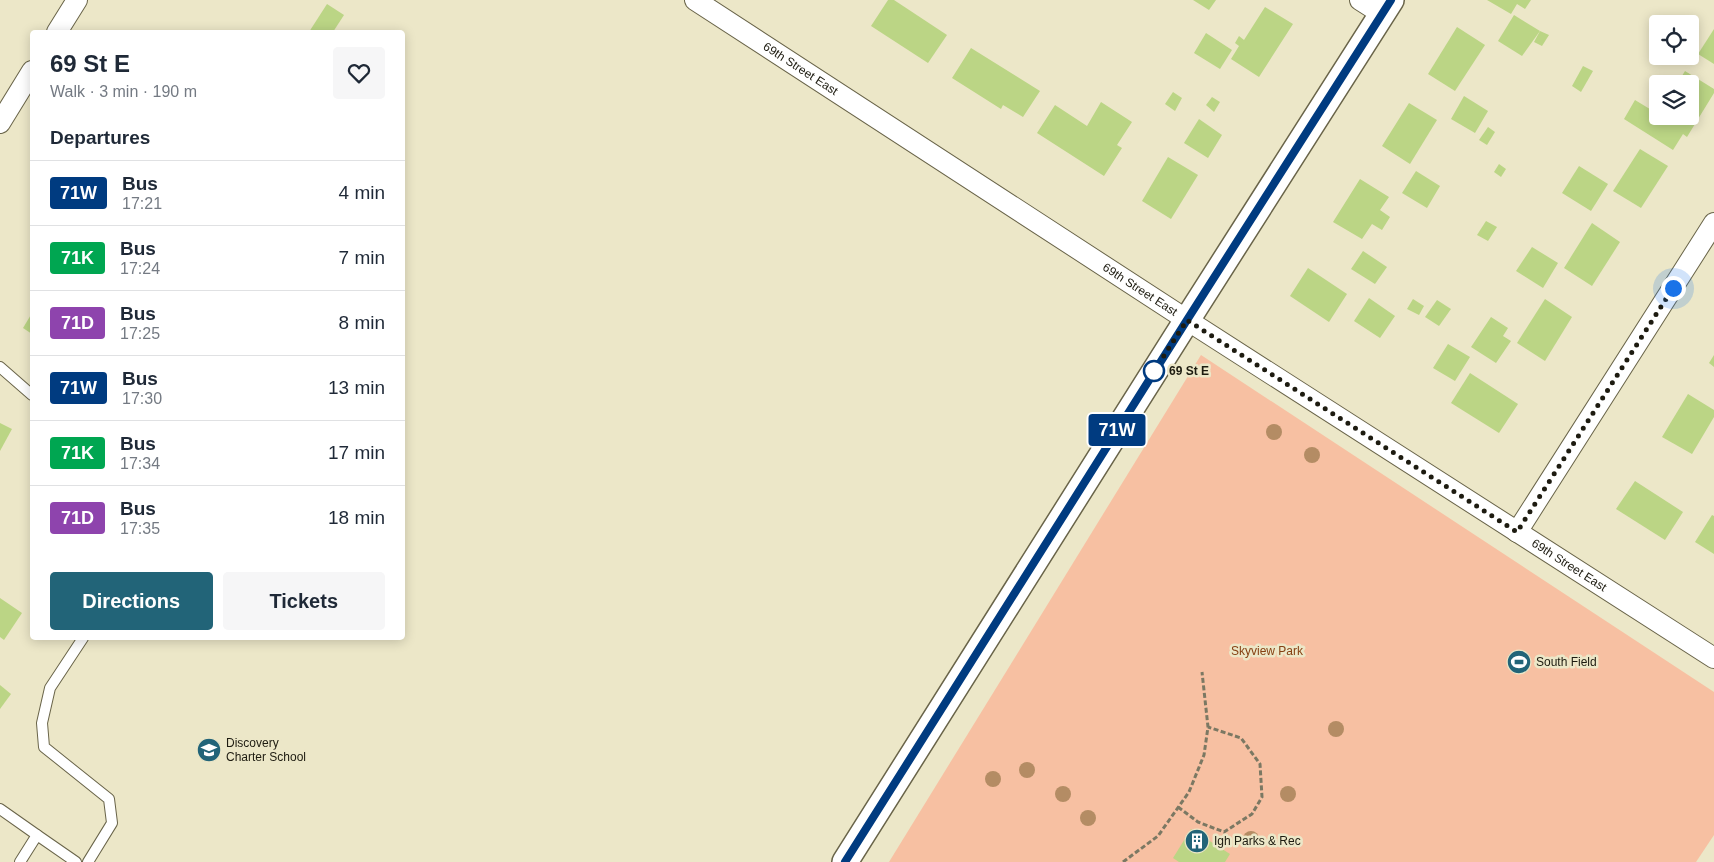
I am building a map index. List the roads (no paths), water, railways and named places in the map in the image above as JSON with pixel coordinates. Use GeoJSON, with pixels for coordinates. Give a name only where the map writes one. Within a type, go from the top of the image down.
{"type":"FeatureCollection","features":[{"type":"Feature","properties":{"kind":"street"},"geometry":{"type":"LineString","coordinates":[[57,30],[77,0]]}},
{"type":"Feature","properties":{"kind":"street"},"geometry":{"type":"LineString","coordinates":[[845,862],[1386,7],[1360,0]]}},
{"type":"Feature","properties":{"kind":"street","name":"69th Street East"},"geometry":{"type":"LineString","coordinates":[[705,3],[1187,320],[1714,658]]}},
{"type":"Feature","properties":{"kind":"street"},"geometry":{"type":"LineString","coordinates":[[0,123],[30,74]]}},
{"type":"Feature","properties":{"kind":"street"},"geometry":{"type":"LineString","coordinates":[[1517,532],[1714,223]]}},
{"type":"Feature","properties":{"kind":"lane"},"geometry":{"type":"LineString","coordinates":[[0,367],[30,393]]}},
{"type":"Feature","properties":{"kind":"lane"},"geometry":{"type":"LineString","coordinates":[[82,640],[50,688],[42,723],[44,747],[109,799],[112,823],[88,862]]}},
{"type":"Feature","properties":{"kind":"lane"},"geometry":{"type":"LineString","coordinates":[[0,809],[76,862]]}},
{"type":"Feature","properties":{"kind":"lane"},"geometry":{"type":"LineString","coordinates":[[20,862],[38,835]]}},
{"type":"Feature","properties":{"kind":"place","name":"69 St E"},"geometry":{"type":"Point","coordinates":[1154,371]}},
{"type":"Feature","properties":{"kind":"place","name":"South Field"},"geometry":{"type":"Point","coordinates":[1519,662]}},
{"type":"Feature","properties":{"kind":"place","name":"Discovery Charter School"},"geometry":{"type":"Point","coordinates":[209,750]}},
{"type":"Feature","properties":{"kind":"place","name":"Igh Parks & Rec"},"geometry":{"type":"Point","coordinates":[1197,841]}},
{"type":"Feature","properties":{"kind":"park label","name":"Skyview Park"},"geometry":{"type":"Point","coordinates":[1267,651]}}]}
